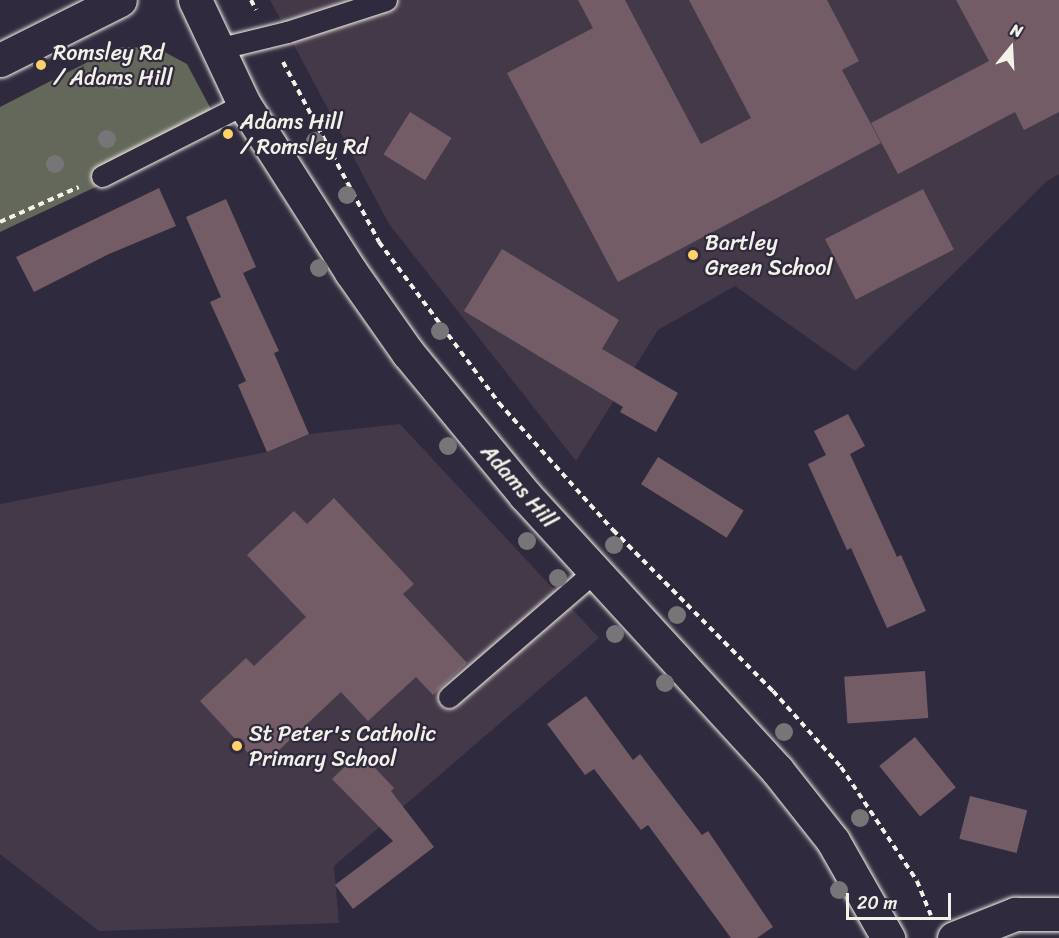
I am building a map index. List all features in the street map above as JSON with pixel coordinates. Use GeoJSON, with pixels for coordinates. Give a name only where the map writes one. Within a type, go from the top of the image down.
{"type":"FeatureCollection","features":[{"type":"Feature","properties":{"kind":"street"},"geometry":{"type":"LineString","coordinates":[[0,60],[120,0]]}},
{"type":"Feature","properties":{"kind":"street","name":"Adams Hill"},"geometry":{"type":"LineString","coordinates":[[195,0],[244,104],[351,272],[408,353],[525,495],[777,770],[833,841],[888,938]]}},
{"type":"Feature","properties":{"kind":"street"},"geometry":{"type":"LineString","coordinates":[[943,928],[1015,914],[1059,914]]}},
{"type":"Feature","properties":{"kind":"lane"},"geometry":{"type":"LineString","coordinates":[[217,50],[386,0]]}},
{"type":"Feature","properties":{"kind":"lane"},"geometry":{"type":"LineString","coordinates":[[102,176],[244,104]]}},
{"type":"Feature","properties":{"kind":"lane"},"geometry":{"type":"LineString","coordinates":[[449,697],[595,571]]}},
{"type":"Feature","properties":{"kind":"path"},"geometry":{"type":"LineString","coordinates":[[251,0],[379,242],[499,403],[613,530],[773,691],[841,767],[917,881],[943,928]]}},
{"type":"Feature","properties":{"kind":"path"},"geometry":{"type":"LineString","coordinates":[[0,222],[102,176]]}},
{"type":"Feature","properties":{"kind":"shaded area","name":"Bartley Green School"},"geometry":{"type":"Polygon","coordinates":[[[270,0],[1059,0],[1059,174],[1047,181],[855,371],[735,286],[658,330],[576,461],[389,224],[270,0]]]}},
{"type":"Feature","properties":{"kind":"shaded area","name":"St Peter's Catholic Primary School"},"geometry":{"type":"Polygon","coordinates":[[[400,424],[599,638],[334,866],[339,923],[99,931],[0,854],[0,504],[267,452],[309,434],[400,424]]]}},
{"type":"Feature","properties":{"kind":"green space"},"geometry":{"type":"Polygon","coordinates":[[[117,47],[157,48],[187,64],[221,128],[0,232],[0,107],[117,47]]]}},
{"type":"Feature","properties":{"kind":"building"},"geometry":{"type":"Polygon","coordinates":[[[578,0],[625,0],[701,144],[751,118],[689,0],[827,0],[859,61],[842,70],[881,143],[618,282],[507,73],[593,28],[578,0]]]}},
{"type":"Feature","properties":{"kind":"building"},"geometry":{"type":"Polygon","coordinates":[[[956,0],[1059,0],[1059,112],[1024,130],[1015,112],[898,174],[871,123],[989,61],[956,0]]]}},
{"type":"Feature","properties":{"kind":"building"},"geometry":{"type":"Polygon","coordinates":[[[410,112],[452,138],[425,180],[384,154],[410,112]]]}},
{"type":"Feature","properties":{"kind":"building"},"geometry":{"type":"Polygon","coordinates":[[[159,188],[176,226],[109,254],[34,292],[16,257],[159,188]]]}},
{"type":"Feature","properties":{"kind":"building"},"geometry":{"type":"Polygon","coordinates":[[[923,189],[954,250],[856,300],[825,239],[923,189]]]}},
{"type":"Feature","properties":{"kind":"building"},"geometry":{"type":"Polygon","coordinates":[[[226,199],[256,267],[243,273],[279,351],[274,353],[309,434],[267,452],[238,385],[246,381],[210,302],[221,297],[186,217],[226,199]]]}},
{"type":"Feature","properties":{"kind":"building"},"geometry":{"type":"Polygon","coordinates":[[[502,249],[619,320],[602,349],[678,393],[656,432],[620,412],[623,407],[464,311],[502,249]]]}},
{"type":"Feature","properties":{"kind":"building"},"geometry":{"type":"Polygon","coordinates":[[[848,414],[865,446],[850,454],[897,557],[901,555],[926,611],[887,628],[851,548],[847,550],[808,464],[826,455],[814,431],[848,414]]]}},
{"type":"Feature","properties":{"kind":"building"},"geometry":{"type":"Polygon","coordinates":[[[658,457],[744,511],[727,538],[641,484],[658,457]]]}},
{"type":"Feature","properties":{"kind":"building"},"geometry":{"type":"Polygon","coordinates":[[[334,498],[414,584],[403,594],[467,663],[433,695],[416,677],[368,721],[341,692],[261,767],[200,701],[246,658],[254,666],[306,617],[247,555],[294,511],[307,524],[334,498]]]}},
{"type":"Feature","properties":{"kind":"building"},"geometry":{"type":"Polygon","coordinates":[[[925,671],[928,718],[847,724],[844,677],[925,671]]]}},
{"type":"Feature","properties":{"kind":"building"},"geometry":{"type":"Polygon","coordinates":[[[586,696],[633,760],[640,754],[702,835],[708,831],[773,927],[757,938],[731,938],[648,825],[641,830],[594,769],[585,775],[547,724],[586,696]]]}},
{"type":"Feature","properties":{"kind":"building"},"geometry":{"type":"Polygon","coordinates":[[[915,737],[956,788],[920,816],[879,766],[915,737]]]}},
{"type":"Feature","properties":{"kind":"building"},"geometry":{"type":"Polygon","coordinates":[[[360,752],[394,788],[391,791],[434,847],[353,909],[335,885],[393,841],[332,779],[360,752]]]}},
{"type":"Feature","properties":{"kind":"building"},"geometry":{"type":"Polygon","coordinates":[[[970,796],[1027,810],[1017,853],[959,839],[970,796]]]}},
{"type":"Feature","properties":{"kind":"place","name":"Romsley Rd / Adams Hill"},"geometry":{"type":"Point","coordinates":[41,65]}},
{"type":"Feature","properties":{"kind":"place","name":"Adams Hill / Romsley Rd"},"geometry":{"type":"Point","coordinates":[228,134]}},
{"type":"Feature","properties":{"kind":"place","name":"Bartley Green School"},"geometry":{"type":"Point","coordinates":[693,255]}},
{"type":"Feature","properties":{"kind":"place","name":"St Peter's Catholic Primary School"},"geometry":{"type":"Point","coordinates":[237,746]}}]}
